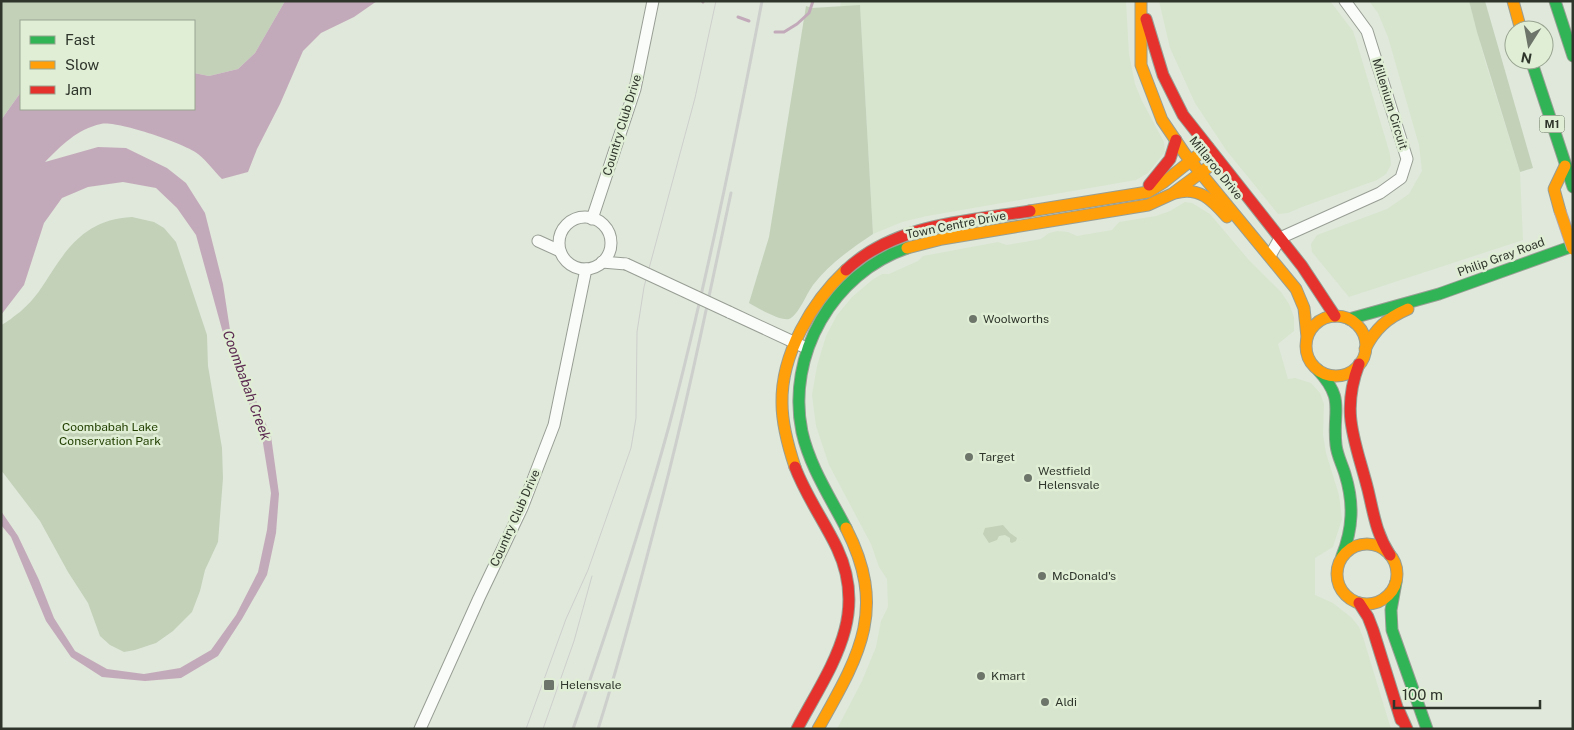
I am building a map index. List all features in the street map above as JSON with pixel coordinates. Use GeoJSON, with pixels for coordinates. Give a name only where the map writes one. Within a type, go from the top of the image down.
{"type":"FeatureCollection","features":[{"type":"Feature","properties":{"kind":"main road","name":"Millaroo Drive"},"geometry":{"type":"LineString","coordinates":[[1307,337],[1304,308],[1296,289],[1190,160],[1162,120],[1141,65],[1141,1],[1163,76],[1183,114],[1302,266],[1335,316]]}},
{"type":"Feature","properties":{"kind":"main road"},"geometry":{"type":"LineString","coordinates":[[1513,1],[1518,20]]}},
{"type":"Feature","properties":{"kind":"main road"},"geometry":{"type":"LineString","coordinates":[[1556,1],[1573,56]]}},
{"type":"Feature","properties":{"kind":"main road","name":"M1"},"geometry":{"type":"LineString","coordinates":[[1534,70],[1573,187]]}},
{"type":"Feature","properties":{"kind":"main road"},"geometry":{"type":"LineString","coordinates":[[1142,193],[1168,164],[1176,140]]}},
{"type":"Feature","properties":{"kind":"main road","name":"Town Centre Drive"},"geometry":{"type":"LineString","coordinates":[[797,729],[827,677],[838,653],[848,621],[850,591],[840,554],[799,477],[786,431],[782,401],[784,376],[795,344],[812,310],[829,286],[852,264],[877,247],[900,236],[931,228],[1142,193],[1154,189],[1208,146]]}},
{"type":"Feature","properties":{"kind":"main road","name":"Town Centre Drive"},"geometry":{"type":"LineString","coordinates":[[818,729],[856,658],[865,631],[868,606],[866,580],[859,554],[815,470],[801,430],[798,397],[803,362],[807,348],[822,316],[842,290],[861,273],[897,252],[935,241],[1148,205],[1172,194],[1218,160]]}},
{"type":"Feature","properties":{"kind":"main road"},"geometry":{"type":"LineString","coordinates":[[1566,166],[1554,189],[1573,248]]}},
{"type":"Feature","properties":{"kind":"main road"},"geometry":{"type":"LineString","coordinates":[[1172,194],[1188,189],[1205,197],[1219,208],[1248,242],[1266,251]]}},
{"type":"Feature","properties":{"kind":"main road"},"geometry":{"type":"LineString","coordinates":[[1056,207],[1063,211],[1086,208],[1094,214]]}},
{"type":"Feature","properties":{"kind":"main road","name":"Philip Gray Road"},"geometry":{"type":"LineString","coordinates":[[1349,319],[1439,294],[1573,248]]}},
{"type":"Feature","properties":{"kind":"main road","name":"Philip Gray Road"},"geometry":{"type":"LineString","coordinates":[[1365,349],[1373,333],[1396,314],[1439,294]]}},
{"type":"Feature","properties":{"kind":"main road"},"geometry":{"type":"LineString","coordinates":[[1396,582],[1390,594],[1380,602],[1367,604],[1359,603],[1346,596],[1337,582],[1337,568],[1352,525],[1352,500],[1336,446],[1337,404],[1335,393],[1331,383],[1309,359],[1306,351],[1307,337],[1313,326],[1323,319],[1335,316],[1349,319],[1358,326],[1364,337],[1365,349],[1351,389],[1350,423],[1357,457],[1368,491],[1374,524],[1396,568],[1396,582],[1391,610],[1392,630],[1427,729]]}},
{"type":"Feature","properties":{"kind":"main road"},"geometry":{"type":"LineString","coordinates":[[1318,370],[1336,376],[1346,374],[1360,364]]}},
{"type":"Feature","properties":{"kind":"main road"},"geometry":{"type":"LineString","coordinates":[[1342,556],[1353,547],[1366,544],[1379,546],[1390,555]]}},
{"type":"Feature","properties":{"kind":"main road"},"geometry":{"type":"LineString","coordinates":[[1359,603],[1368,617],[1373,630],[1399,711],[1407,729]]}},
{"type":"Feature","properties":{"kind":"main road"},"geometry":{"type":"LineString","coordinates":[[1399,711],[1402,729]]}},
{"type":"Feature","properties":{"kind":"street","name":"Country Club Drive"},"geometry":{"type":"LineString","coordinates":[[592,219],[636,89],[653,1]]}},
{"type":"Feature","properties":{"kind":"street","name":"Millenium Circuit"},"geometry":{"type":"LineString","coordinates":[[1280,238],[1380,194],[1401,178],[1407,159],[1367,30],[1345,1]]}},
{"type":"Feature","properties":{"kind":"street"},"geometry":{"type":"LineString","coordinates":[[580,218],[592,219],[602,224],[610,235],[610,252],[597,266],[586,269],[576,268],[570,265],[561,255],[558,244],[560,238],[564,228],[572,220],[580,218]]}},
{"type":"Feature","properties":{"kind":"street"},"geometry":{"type":"LineString","coordinates":[[560,238],[538,241],[560,251]]}},
{"type":"Feature","properties":{"kind":"street"},"geometry":{"type":"LineString","coordinates":[[1266,251],[1280,238]]}},
{"type":"Feature","properties":{"kind":"street"},"geometry":{"type":"LineString","coordinates":[[610,252],[626,264],[807,348]]}},
{"type":"Feature","properties":{"kind":"street"},"geometry":{"type":"LineString","coordinates":[[602,262],[626,264]]}},
{"type":"Feature","properties":{"kind":"street"},"geometry":{"type":"LineString","coordinates":[[570,265],[581,298]]}},
{"type":"Feature","properties":{"kind":"street","name":"Country Club Drive"},"geometry":{"type":"LineString","coordinates":[[420,729],[522,508],[554,425],[586,269]]}},
{"type":"Feature","properties":{"kind":"shaded area"},"geometry":{"type":"Polygon","coordinates":[[[841,1],[1126,1],[1129,54],[1135,84],[1164,142],[1165,152],[1148,173],[1136,180],[927,216],[902,222],[873,234],[860,6],[840,7],[841,1]]]}},
{"type":"Feature","properties":{"kind":"shaded area"},"geometry":{"type":"Polygon","coordinates":[[[1159,1],[1330,1],[1353,31],[1356,40],[1390,154],[1391,165],[1386,174],[1377,180],[1288,213],[1278,214],[1226,150],[1195,103],[1170,48],[1159,1]]]}},
{"type":"Feature","properties":{"kind":"shaded area"},"geometry":{"type":"Polygon","coordinates":[[[1369,1],[1469,1],[1486,64],[1520,172],[1523,240],[1349,297],[1312,252],[1311,244],[1317,235],[1387,209],[1409,194],[1422,171],[1419,145],[1388,37],[1378,13],[1369,1]]]}},
{"type":"Feature","properties":{"kind":"shaded area","name":"Westfield Helensvale"},"geometry":{"type":"Polygon","coordinates":[[[1185,202],[1192,203],[1210,214],[1248,259],[1281,292],[1289,304],[1294,317],[1294,331],[1278,344],[1288,379],[1295,378],[1311,383],[1320,393],[1324,404],[1323,435],[1326,453],[1339,495],[1342,519],[1333,547],[1315,558],[1315,595],[1333,603],[1352,618],[1359,627],[1391,729],[837,729],[862,681],[876,647],[881,621],[888,607],[887,579],[879,567],[871,544],[829,465],[816,426],[812,395],[817,366],[826,336],[837,315],[852,297],[872,280],[882,274],[889,274],[918,261],[923,256],[998,242],[1007,245],[1041,239],[1049,233],[1058,231],[1068,232],[1077,236],[1112,230],[1119,222],[1156,216],[1170,211],[1185,202]]]}},
{"type":"Feature","properties":{"kind":"green space"},"geometry":{"type":"Polygon","coordinates":[[[1,1],[285,1],[255,53],[238,69],[209,76],[195,73],[195,20],[20,20],[20,93],[1,120],[1,1]]]}},
{"type":"Feature","properties":{"kind":"green space"},"geometry":{"type":"Polygon","coordinates":[[[1469,1],[1485,1],[1533,168],[1520,172],[1469,1]]]}},
{"type":"Feature","properties":{"kind":"green space"},"geometry":{"type":"Polygon","coordinates":[[[860,5],[873,234],[826,270],[813,285],[792,317],[789,319],[780,318],[749,303],[769,237],[806,6],[812,8],[860,5]]]}},
{"type":"Feature","properties":{"kind":"green space","name":"Coombabah Lake Conservation Park"},"geometry":{"type":"Polygon","coordinates":[[[132,217],[154,222],[164,228],[176,242],[207,335],[208,366],[222,448],[223,478],[218,542],[205,570],[192,612],[173,631],[156,643],[124,652],[110,645],[100,636],[88,603],[68,572],[40,521],[1,470],[1,325],[9,321],[30,302],[68,249],[85,233],[95,226],[106,222],[132,217]]]}},
{"type":"Feature","properties":{"kind":"green space"},"geometry":{"type":"Polygon","coordinates":[[[1003,525],[1017,538],[1016,541],[1010,542],[1010,538],[1005,535],[999,536],[997,540],[989,543],[983,534],[985,528],[1003,525]]]}},
{"type":"Feature","properties":{"kind":"water","name":"Coombabah Creek"},"geometry":{"type":"Polygon","coordinates":[[[285,1],[377,1],[354,17],[321,33],[303,51],[248,172],[222,179],[198,154],[191,150],[151,134],[109,124],[92,126],[77,134],[63,144],[45,162],[98,147],[126,148],[167,168],[186,183],[205,213],[223,284],[232,343],[271,436],[279,494],[276,533],[267,575],[218,656],[181,678],[145,681],[102,677],[71,657],[46,621],[11,537],[1,525],[1,511],[18,536],[39,580],[54,618],[75,651],[107,669],[144,674],[180,668],[211,650],[236,615],[258,572],[267,530],[271,493],[262,437],[226,344],[196,235],[177,208],[156,188],[123,182],[88,187],[62,198],[44,223],[24,285],[1,315],[1,120],[20,93],[20,110],[195,110],[195,73],[209,76],[238,69],[255,53],[285,1]]]}},
{"type":"Feature","properties":{"kind":"waterway"},"geometry":{"type":"LineString","coordinates":[[775,32],[784,32],[797,24],[809,13],[813,1]]}},
{"type":"Feature","properties":{"kind":"waterway"},"geometry":{"type":"LineString","coordinates":[[738,17],[749,21]]}},
{"type":"Feature","properties":{"kind":"tram line"},"geometry":{"type":"LineString","coordinates":[[526,729],[566,619],[588,570],[631,448],[636,418],[637,332],[644,287],[695,98],[716,1]]}},
{"type":"Feature","properties":{"kind":"tram line"},"geometry":{"type":"LineString","coordinates":[[543,729],[574,641],[592,576]]}},
{"type":"Feature","properties":{"kind":"railway"},"geometry":{"type":"LineString","coordinates":[[573,729],[624,578],[669,426],[719,214],[762,1]]}},
{"type":"Feature","properties":{"kind":"railway"},"geometry":{"type":"LineString","coordinates":[[598,729],[631,616],[671,464],[731,193]]}},
{"type":"Feature","properties":{"kind":"traffic: fast"},"geometry":{"type":"LineString","coordinates":[[1555,1],[1573,56]]}},
{"type":"Feature","properties":{"kind":"traffic: fast"},"geometry":{"type":"LineString","coordinates":[[1534,70],[1573,187]]}},
{"type":"Feature","properties":{"kind":"traffic: fast"},"geometry":{"type":"LineString","coordinates":[[1349,319],[1439,294],[1573,246]]}},
{"type":"Feature","properties":{"kind":"traffic: fast"},"geometry":{"type":"LineString","coordinates":[[846,528],[821,482],[802,432],[799,403],[801,374],[809,347],[821,320],[837,297],[857,276],[881,260],[907,248]]}},
{"type":"Feature","properties":{"kind":"traffic: fast"},"geometry":{"type":"LineString","coordinates":[[1318,370],[1327,381],[1335,398],[1335,433],[1338,456],[1350,495],[1350,525],[1342,556]]}},
{"type":"Feature","properties":{"kind":"traffic: fast"},"geometry":{"type":"LineString","coordinates":[[1396,582],[1391,610],[1392,630],[1427,729]]}},
{"type":"Feature","properties":{"kind":"traffic: slow"},"geometry":{"type":"LineString","coordinates":[[1141,1],[1141,65],[1162,120],[1185,154],[1296,289],[1304,308],[1307,337]]}},
{"type":"Feature","properties":{"kind":"traffic: slow"},"geometry":{"type":"LineString","coordinates":[[1513,1],[1518,20]]}},
{"type":"Feature","properties":{"kind":"traffic: slow"},"geometry":{"type":"LineString","coordinates":[[1030,211],[1148,192],[1164,182],[1208,147]]}},
{"type":"Feature","properties":{"kind":"traffic: slow"},"geometry":{"type":"LineString","coordinates":[[907,248],[942,239],[1148,205],[1172,194],[1218,160]]}},
{"type":"Feature","properties":{"kind":"traffic: slow"},"geometry":{"type":"LineString","coordinates":[[1560,211],[1554,189],[1565,166]]}},
{"type":"Feature","properties":{"kind":"traffic: slow"},"geometry":{"type":"LineString","coordinates":[[1175,193],[1184,191],[1198,193],[1210,200],[1227,217]]}},
{"type":"Feature","properties":{"kind":"traffic: slow"},"geometry":{"type":"LineString","coordinates":[[1560,211],[1573,249]]}},
{"type":"Feature","properties":{"kind":"traffic: slow"},"geometry":{"type":"LineString","coordinates":[[795,467],[786,435],[782,411],[783,385],[787,366],[801,330],[811,313],[833,283],[846,270]]}},
{"type":"Feature","properties":{"kind":"traffic: slow"},"geometry":{"type":"LineString","coordinates":[[1365,349],[1382,325],[1408,309]]}},
{"type":"Feature","properties":{"kind":"traffic: slow"},"geometry":{"type":"LineString","coordinates":[[1336,316],[1352,321],[1357,325],[1361,330],[1366,346],[1361,362],[1357,367],[1352,371],[1336,376],[1320,371],[1315,367],[1311,362],[1306,346],[1311,330],[1315,325],[1320,321],[1336,316]]}},
{"type":"Feature","properties":{"kind":"traffic: slow"},"geometry":{"type":"LineString","coordinates":[[818,729],[846,678],[863,632],[866,608],[865,584],[859,557],[846,528]]}},
{"type":"Feature","properties":{"kind":"traffic: slow"},"geometry":{"type":"LineString","coordinates":[[1361,544],[1373,544],[1384,549],[1392,557],[1397,568],[1397,574],[1395,586],[1384,599],[1373,604],[1361,604],[1350,599],[1342,591],[1337,580],[1337,568],[1342,557],[1350,549],[1361,544]]}},
{"type":"Feature","properties":{"kind":"traffic: jam"},"geometry":{"type":"LineString","coordinates":[[1146,19],[1163,75],[1183,115],[1302,266],[1335,316]]}},
{"type":"Feature","properties":{"kind":"traffic: jam"},"geometry":{"type":"LineString","coordinates":[[1149,185],[1170,159],[1176,140]]}},
{"type":"Feature","properties":{"kind":"traffic: jam"},"geometry":{"type":"LineString","coordinates":[[846,270],[865,255],[909,234],[957,222],[1030,211]]}},
{"type":"Feature","properties":{"kind":"traffic: jam"},"geometry":{"type":"LineString","coordinates":[[1359,364],[1353,382],[1351,398],[1352,428],[1376,524],[1390,555]]}},
{"type":"Feature","properties":{"kind":"traffic: jam"},"geometry":{"type":"LineString","coordinates":[[795,467],[804,488],[837,548],[846,573],[849,598],[847,620],[841,643],[821,686],[797,729]]}},
{"type":"Feature","properties":{"kind":"traffic: jam"},"geometry":{"type":"LineString","coordinates":[[1359,603],[1368,617],[1373,630],[1401,720]]}},
{"type":"Feature","properties":{"kind":"traffic: jam"},"geometry":{"type":"LineString","coordinates":[[1399,711],[1407,729]]}},
{"type":"Feature","properties":{"kind":"place","name":"Woolworths"},"geometry":{"type":"Point","coordinates":[973,319]}},
{"type":"Feature","properties":{"kind":"place","name":"Target"},"geometry":{"type":"Point","coordinates":[969,457]}},
{"type":"Feature","properties":{"kind":"place","name":"Westfield Helensvale"},"geometry":{"type":"Point","coordinates":[1028,478]}},
{"type":"Feature","properties":{"kind":"place","name":"McDonald's"},"geometry":{"type":"Point","coordinates":[1042,576]}},
{"type":"Feature","properties":{"kind":"place","name":"Kmart"},"geometry":{"type":"Point","coordinates":[981,676]}},
{"type":"Feature","properties":{"kind":"place","name":"Helensvale"},"geometry":{"type":"Point","coordinates":[549,685]}},
{"type":"Feature","properties":{"kind":"place","name":"Aldi"},"geometry":{"type":"Point","coordinates":[1045,702]}}]}
